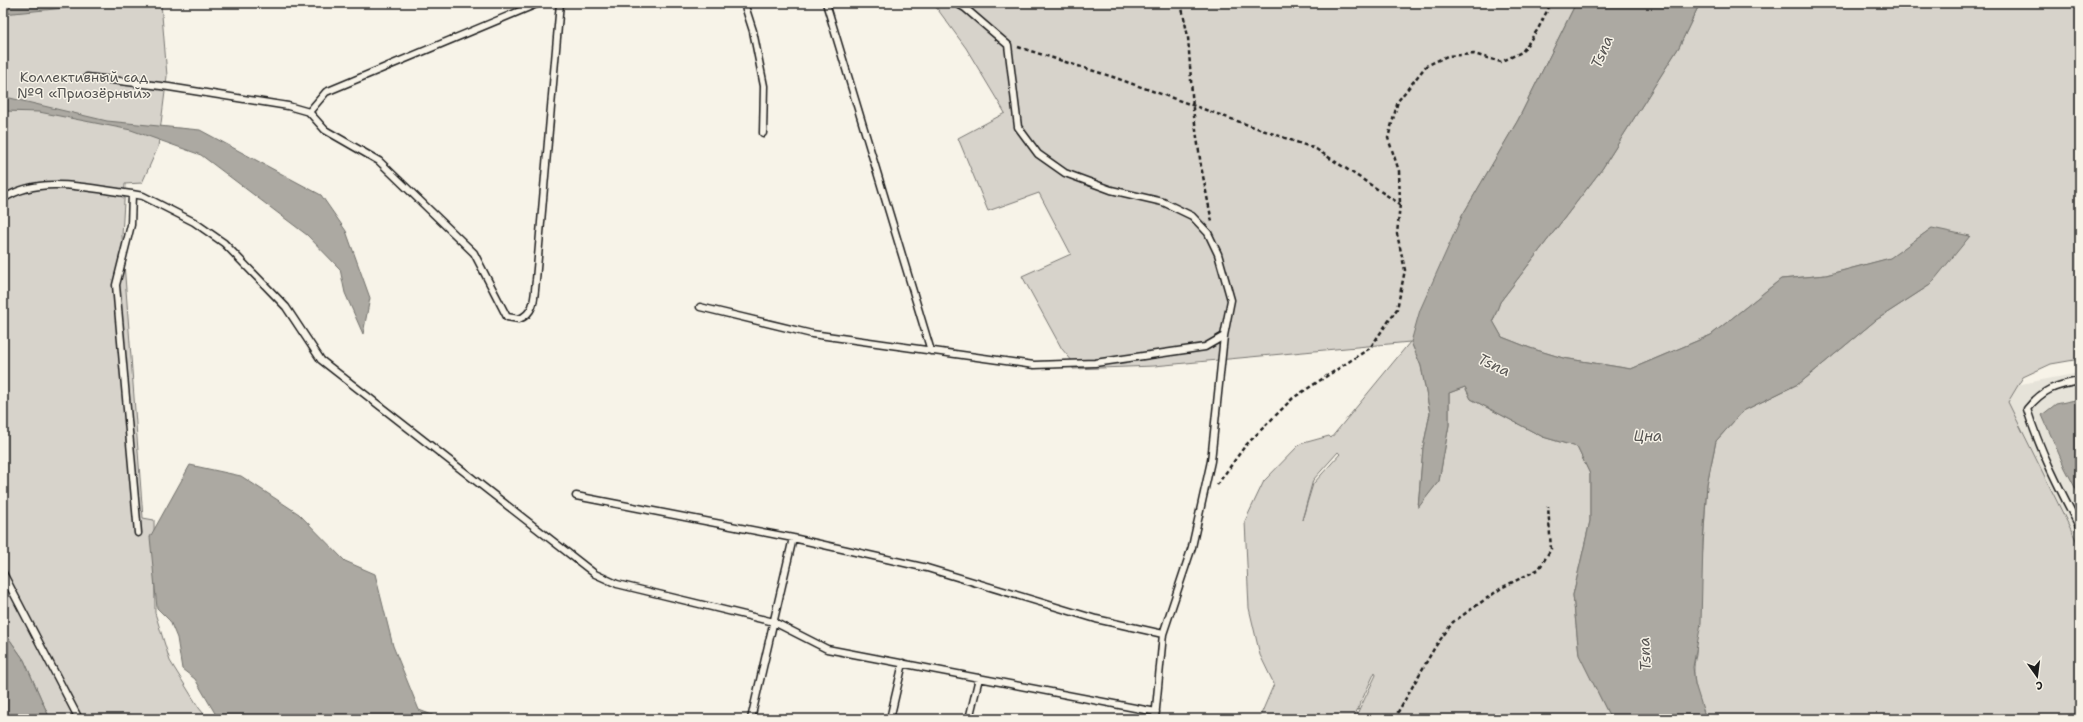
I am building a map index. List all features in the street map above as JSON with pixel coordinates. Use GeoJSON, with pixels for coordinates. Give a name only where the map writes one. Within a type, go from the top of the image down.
{"type":"FeatureCollection","features":[{"type":"Feature","properties":{"kind":"lane"},"geometry":{"type":"LineString","coordinates":[[309,112],[326,92],[539,3]]}},
{"type":"Feature","properties":{"kind":"lane"},"geometry":{"type":"LineString","coordinates":[[87,77],[169,87],[288,106],[309,112],[326,130],[379,161],[474,253],[507,317],[519,319],[524,317],[532,307],[536,280],[560,3]]}},
{"type":"Feature","properties":{"kind":"lane"},"geometry":{"type":"LineString","coordinates":[[744,3],[753,31],[764,86],[763,133]]}},
{"type":"Feature","properties":{"kind":"lane"},"geometry":{"type":"LineString","coordinates":[[826,3],[931,351]]}},
{"type":"Feature","properties":{"kind":"lane"},"geometry":{"type":"LineString","coordinates":[[3,199],[25,189],[41,185],[58,185],[144,196],[194,222],[224,243],[286,307],[321,360],[595,574],[617,584],[774,622],[827,649],[979,678],[1156,716],[1162,634],[1192,547],[1211,461],[1224,336],[1231,300],[1218,254],[1208,233],[1192,216],[1163,202],[1111,190],[1065,173],[1038,154],[1018,127],[1008,45],[965,8],[956,3]]}},
{"type":"Feature","properties":{"kind":"lane"},"geometry":{"type":"LineString","coordinates":[[132,194],[131,225],[116,285],[138,533]]}},
{"type":"Feature","properties":{"kind":"lane"},"geometry":{"type":"LineString","coordinates":[[700,307],[812,334],[1034,365],[1095,363],[1205,347],[1224,336]]}},
{"type":"Feature","properties":{"kind":"lane"},"geometry":{"type":"LineString","coordinates":[[2080,381],[2059,385],[2037,396],[2027,409],[2034,432],[2055,481],[2080,528]]}},
{"type":"Feature","properties":{"kind":"lane"},"geometry":{"type":"LineString","coordinates":[[576,496],[793,538],[927,568],[1096,619],[1162,634]]}},
{"type":"Feature","properties":{"kind":"lane"},"geometry":{"type":"LineString","coordinates":[[751,719],[793,538]]}},
{"type":"Feature","properties":{"kind":"lane"},"geometry":{"type":"LineString","coordinates":[[3,573],[79,719]]}},
{"type":"Feature","properties":{"kind":"lane"},"geometry":{"type":"LineString","coordinates":[[890,719],[903,664]]}},
{"type":"Feature","properties":{"kind":"lane"},"geometry":{"type":"LineString","coordinates":[[969,719],[979,678]]}},
{"type":"Feature","properties":{"kind":"path"},"geometry":{"type":"LineString","coordinates":[[1180,3],[1188,37],[1193,105],[1201,166],[1212,224]]}},
{"type":"Feature","properties":{"kind":"path"},"geometry":{"type":"LineString","coordinates":[[1214,490],[1245,446],[1293,398],[1370,348],[1397,309],[1405,270],[1397,234],[1400,204],[1399,171],[1388,138],[1398,101],[1426,66],[1447,56],[1474,54],[1501,62],[1522,52],[1538,29],[1551,3]]}},
{"type":"Feature","properties":{"kind":"path"},"geometry":{"type":"LineString","coordinates":[[1008,45],[1024,48],[1113,77],[1316,149],[1400,204]]}},
{"type":"Feature","properties":{"kind":"path"},"geometry":{"type":"LineString","coordinates":[[1394,719],[1435,647],[1453,622],[1503,587],[1539,569],[1551,550],[1548,506]]}},
{"type":"Feature","properties":{"kind":"shaded area"},"geometry":{"type":"Polygon","coordinates":[[[2080,373],[2080,560],[1994,389],[2080,373]]]}},
{"type":"Feature","properties":{"kind":"green space","name":"Коллективный сад №9 «Приозёрный»"},"geometry":{"type":"Polygon","coordinates":[[[3,3],[161,3],[167,76],[158,147],[142,183],[125,184],[122,236],[143,518],[154,520],[155,613],[170,661],[199,708],[208,719],[50,719],[24,660],[3,630],[3,3]]]}},
{"type":"Feature","properties":{"kind":"green space"},"geometry":{"type":"Polygon","coordinates":[[[933,3],[1576,3],[1518,120],[1462,216],[1411,342],[1421,366],[1430,413],[1423,448],[1418,507],[1439,481],[1449,425],[1449,393],[1465,387],[1471,399],[1543,437],[1577,447],[1590,474],[1590,521],[1573,595],[1579,654],[1611,719],[1355,719],[1376,675],[1375,672],[1353,719],[1259,719],[1274,684],[1260,655],[1249,608],[1245,521],[1264,481],[1300,444],[1329,436],[1331,438],[1410,342],[1154,366],[1073,369],[1073,362],[1062,349],[1022,276],[1071,254],[1039,193],[988,211],[958,138],[1005,113],[966,48],[933,3]],[[1338,452],[1313,480],[1302,520],[1313,484],[1340,454],[1338,452]]]}},
{"type":"Feature","properties":{"kind":"green space"},"geometry":{"type":"Polygon","coordinates":[[[1700,3],[2080,3],[2080,359],[2051,364],[2023,377],[2008,402],[2080,548],[2080,719],[1706,719],[1698,695],[1694,679],[1694,663],[1696,655],[1707,484],[1716,441],[1743,411],[1800,383],[1876,320],[1930,285],[1932,228],[1891,258],[1826,275],[1781,279],[1711,335],[1631,369],[1563,358],[1530,348],[1502,337],[1493,321],[1500,302],[1602,169],[1679,47],[1700,3]]]}},
{"type":"Feature","properties":{"kind":"water"},"geometry":{"type":"Polygon","coordinates":[[[3,3],[77,3],[65,8],[3,14],[3,3]]]}},
{"type":"Feature","properties":{"kind":"water","name":"Цна"},"geometry":{"type":"Polygon","coordinates":[[[1576,3],[1700,3],[1679,47],[1602,169],[1500,302],[1493,321],[1502,337],[1530,348],[1563,358],[1631,369],[1711,335],[1781,279],[1826,275],[1890,258],[1932,228],[1970,236],[1930,285],[1876,320],[1800,383],[1743,411],[1716,441],[1707,484],[1703,541],[1701,623],[1693,667],[1695,684],[1706,719],[1611,719],[1579,655],[1573,595],[1590,521],[1590,474],[1577,447],[1543,437],[1471,399],[1465,387],[1449,393],[1449,425],[1439,481],[1418,508],[1423,448],[1430,413],[1421,366],[1411,342],[1420,310],[1462,216],[1518,120],[1576,3]]]}},
{"type":"Feature","properties":{"kind":"water"},"geometry":{"type":"Polygon","coordinates":[[[10,98],[107,121],[200,130],[321,195],[346,231],[370,298],[363,334],[345,293],[340,269],[307,235],[201,155],[131,130],[39,112],[3,111],[3,100],[10,98]]]}},
{"type":"Feature","properties":{"kind":"water"},"geometry":{"type":"Polygon","coordinates":[[[2080,399],[2080,497],[2065,468],[2042,415],[2056,404],[2080,399]]]}},
{"type":"Feature","properties":{"kind":"water"},"geometry":{"type":"Polygon","coordinates":[[[190,465],[241,476],[299,514],[345,561],[375,574],[393,646],[419,710],[443,719],[231,719],[216,715],[195,679],[182,669],[177,638],[170,621],[157,608],[150,537],[190,465]]]}},
{"type":"Feature","properties":{"kind":"water"},"geometry":{"type":"Polygon","coordinates":[[[3,630],[24,660],[50,719],[3,719],[3,630]]]}},
{"type":"Feature","properties":{"kind":"water label","name":"Tsna"},"geometry":{"type":"Point","coordinates":[1602,52]}},
{"type":"Feature","properties":{"kind":"water label","name":"Tsna"},"geometry":{"type":"Point","coordinates":[1494,365]}},
{"type":"Feature","properties":{"kind":"water label","name":"Tsna"},"geometry":{"type":"Point","coordinates":[1645,654]}}]}
